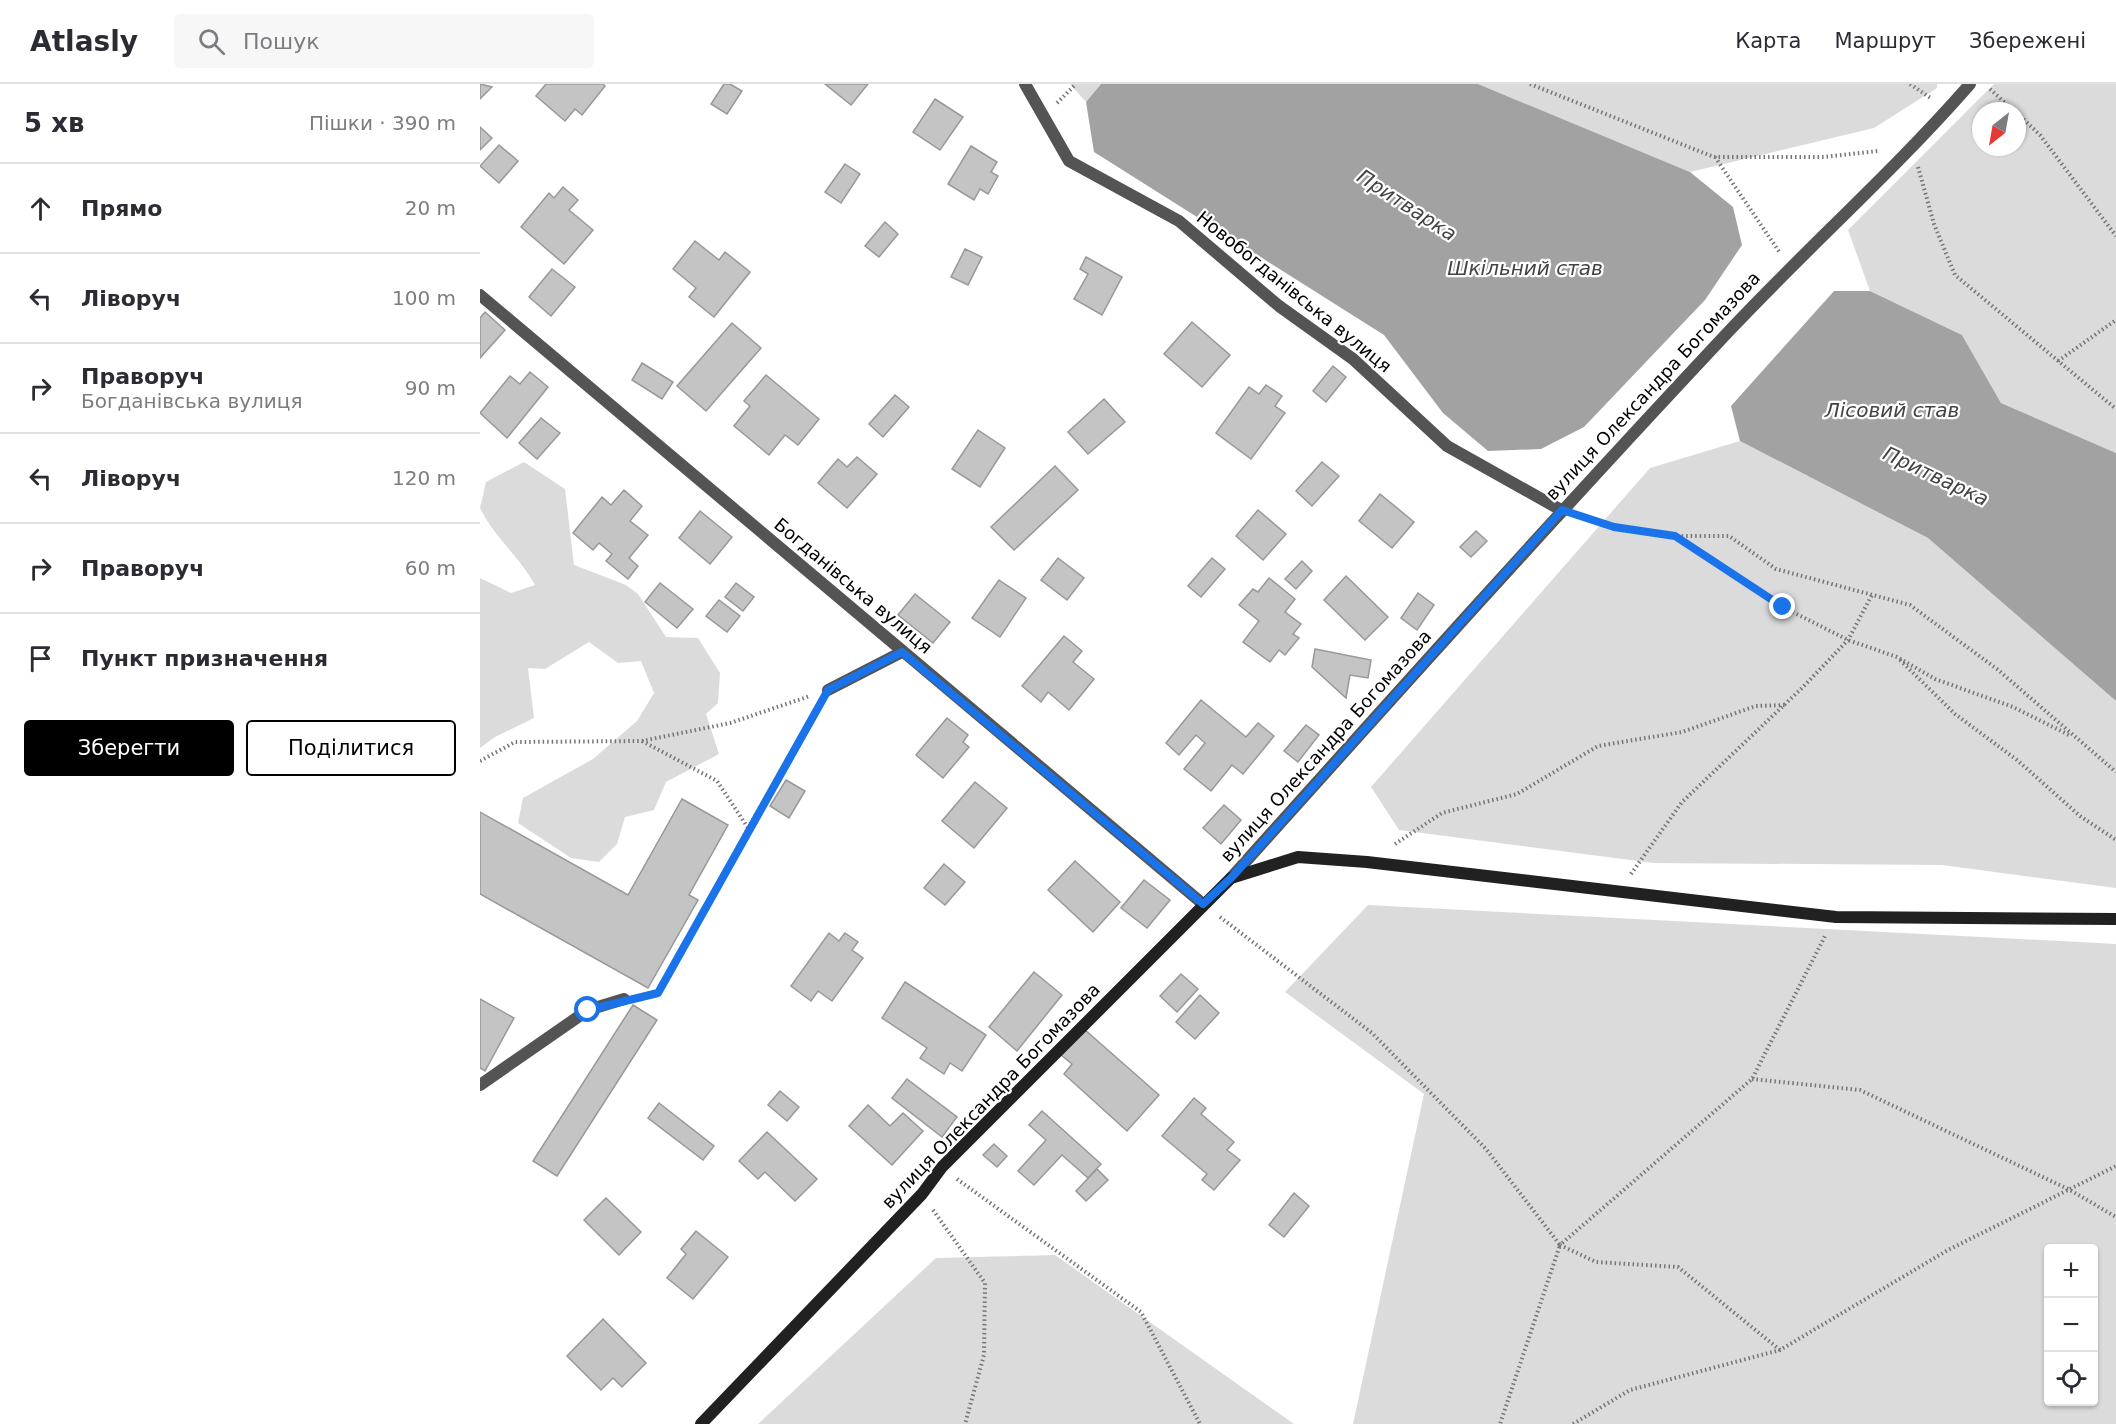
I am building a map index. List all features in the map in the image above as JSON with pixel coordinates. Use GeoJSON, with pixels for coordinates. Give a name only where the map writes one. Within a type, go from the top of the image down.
{"type":"FeatureCollection","features":[{"type":"Feature","properties":{"kind":"street","name":"Новобогданівська вулиця"},"geometry":{"type":"LineString","coordinates":[[1025,84],[1069,161],[1179,222],[1279,306],[1353,359],[1447,446],[1562,510]]}},
{"type":"Feature","properties":{"kind":"street","name":"вулиця Олександра Богомазова"},"geometry":{"type":"LineString","coordinates":[[701,1424],[922,1194],[942,1167],[1231,878],[1562,510],[1789,267],[1913,147],[1970,84]]}},
{"type":"Feature","properties":{"kind":"street","name":"Богданівська вулиця"},"geometry":{"type":"LineString","coordinates":[[480,295],[1203,904]]}},
{"type":"Feature","properties":{"kind":"street"},"geometry":{"type":"LineString","coordinates":[[828,690],[902,652]]}},
{"type":"Feature","properties":{"kind":"street"},"geometry":{"type":"LineString","coordinates":[[1231,878],[1298,857],[1367,862],[1836,917],[2116,919]]}},
{"type":"Feature","properties":{"kind":"street"},"geometry":{"type":"LineString","coordinates":[[480,1085],[588,1010],[624,999]]}},
{"type":"Feature","properties":{"kind":"path"},"geometry":{"type":"LineString","coordinates":[[1530,84],[1714,157],[1824,157],[1913,147],[1934,224],[1955,274],[2116,409]]}},
{"type":"Feature","properties":{"kind":"path"},"geometry":{"type":"LineString","coordinates":[[1985,84],[2005,102]]}},
{"type":"Feature","properties":{"kind":"path"},"geometry":{"type":"LineString","coordinates":[[2026,122],[2040,135],[2116,236]]}},
{"type":"Feature","properties":{"kind":"path"},"geometry":{"type":"LineString","coordinates":[[1714,157],[1789,267]]}},
{"type":"Feature","properties":{"kind":"path"},"geometry":{"type":"LineString","coordinates":[[2058,361],[2116,320]]}},
{"type":"Feature","properties":{"kind":"path"},"geometry":{"type":"LineString","coordinates":[[1562,510],[1614,527],[1675,536],[1729,536],[1776,569],[1873,593],[1910,605],[1997,669],[2116,772]]}},
{"type":"Feature","properties":{"kind":"path"},"geometry":{"type":"LineString","coordinates":[[1675,536],[1783,607],[1848,640],[1897,657],[1935,679],[2013,707],[2074,738]]}},
{"type":"Feature","properties":{"kind":"path"},"geometry":{"type":"LineString","coordinates":[[1619,892],[1682,802],[1785,705],[1848,640],[1873,593]]}},
{"type":"Feature","properties":{"kind":"path"},"geometry":{"type":"LineString","coordinates":[[1897,657],[1955,714],[2017,759],[2080,816],[2116,840]]}},
{"type":"Feature","properties":{"kind":"path"},"geometry":{"type":"LineString","coordinates":[[480,761],[514,742],[642,741],[730,723],[828,690]]}},
{"type":"Feature","properties":{"kind":"path"},"geometry":{"type":"LineString","coordinates":[[624,999],[658,993],[748,828],[828,690]]}},
{"type":"Feature","properties":{"kind":"path"},"geometry":{"type":"LineString","coordinates":[[1367,862],[1442,813],[1517,794],[1598,746],[1682,732],[1756,706],[1785,705]]}},
{"type":"Feature","properties":{"kind":"path"},"geometry":{"type":"LineString","coordinates":[[642,741],[717,781],[748,828]]}},
{"type":"Feature","properties":{"kind":"path"},"geometry":{"type":"LineString","coordinates":[[1203,904],[1372,1033],[1486,1149],[1560,1245],[1596,1262],[1678,1267],[1780,1350]]}},
{"type":"Feature","properties":{"kind":"path"},"geometry":{"type":"LineString","coordinates":[[1500,1424],[1560,1245],[1752,1078],[1801,978],[1836,917]]}},
{"type":"Feature","properties":{"kind":"path"},"geometry":{"type":"LineString","coordinates":[[1752,1078],[1860,1090],[2070,1190],[2116,1217]]}},
{"type":"Feature","properties":{"kind":"path"},"geometry":{"type":"LineString","coordinates":[[1574,1424],[1630,1390],[1780,1350],[1948,1250],[2116,1166]]}},
{"type":"Feature","properties":{"kind":"path"},"geometry":{"type":"LineString","coordinates":[[942,1167],[1141,1312],[1200,1424]]}},
{"type":"Feature","properties":{"kind":"path"},"geometry":{"type":"LineString","coordinates":[[922,1194],[985,1283],[984,1355],[965,1424]]}},
{"type":"Feature","properties":{"kind":"shaded area"},"geometry":{"type":"Polygon","coordinates":[[[1070,84],[1101,84],[1086,102],[1070,84]]]}},
{"type":"Feature","properties":{"kind":"shaded area"},"geometry":{"type":"Polygon","coordinates":[[[1478,84],[1937,84],[1937,88],[1874,128],[1690,172],[1478,84]]]}},
{"type":"Feature","properties":{"kind":"shaded area"},"geometry":{"type":"Polygon","coordinates":[[[1994,84],[2116,84],[2116,453],[2001,403],[1962,335],[1870,291],[1848,230],[1972,106],[1972,156],[2026,156],[2026,102],[1976,102],[1994,84]]]}},
{"type":"Feature","properties":{"kind":"shaded area"},"geometry":{"type":"Polygon","coordinates":[[[1740,441],[1928,538],[2116,701],[2116,888],[1942,865],[1653,863],[1399,830],[1371,787],[1650,468],[1740,441]]]}},
{"type":"Feature","properties":{"kind":"shaded area"},"geometry":{"type":"Polygon","coordinates":[[[524,462],[565,489],[574,565],[626,585],[638,594],[666,637],[698,638],[720,673],[718,703],[706,714],[719,754],[666,782],[654,810],[625,817],[617,844],[599,862],[571,858],[518,823],[523,798],[593,759],[637,721],[654,693],[641,661],[618,663],[589,642],[545,669],[528,668],[534,718],[495,737],[480,748],[480,578],[511,593],[535,585],[492,528],[480,508],[486,482],[524,462]]]}},
{"type":"Feature","properties":{"kind":"shaded area"},"geometry":{"type":"Polygon","coordinates":[[[1368,905],[2116,944],[2116,1424],[1353,1424],[1424,1094],[1285,992],[1368,905]]]}},
{"type":"Feature","properties":{"kind":"shaded area"},"geometry":{"type":"Polygon","coordinates":[[[1055,1255],[1294,1424],[758,1424],[936,1258],[1055,1255]]]}},
{"type":"Feature","properties":{"kind":"water","name":"Шкільний став"},"geometry":{"type":"Polygon","coordinates":[[[1101,84],[1478,84],[1690,172],[1733,207],[1742,245],[1705,300],[1584,427],[1541,449],[1488,451],[1443,413],[1384,335],[1094,152],[1086,102],[1101,84]]]}},
{"type":"Feature","properties":{"kind":"water","name":"Лісовий став"},"geometry":{"type":"Polygon","coordinates":[[[1834,291],[1870,291],[1962,335],[2001,403],[2116,453],[2116,701],[1928,538],[1740,441],[1731,406],[1834,291]]]}},
{"type":"Feature","properties":{"kind":"building"},"geometry":{"type":"Polygon","coordinates":[[[480,84],[492,87],[480,99],[480,84]]]}},
{"type":"Feature","properties":{"kind":"building"},"geometry":{"type":"Polygon","coordinates":[[[546,84],[603,84],[605,86],[582,115],[575,109],[565,121],[536,96],[546,84]]]}},
{"type":"Feature","properties":{"kind":"building"},"geometry":{"type":"Polygon","coordinates":[[[724,84],[730,84],[742,91],[727,114],[711,104],[724,84]]]}},
{"type":"Feature","properties":{"kind":"building"},"geometry":{"type":"Polygon","coordinates":[[[825,84],[868,84],[851,105],[825,84]]]}},
{"type":"Feature","properties":{"kind":"building"},"geometry":{"type":"Polygon","coordinates":[[[935,99],[963,117],[940,150],[913,132],[935,99]]]}},
{"type":"Feature","properties":{"kind":"building"},"geometry":{"type":"Polygon","coordinates":[[[480,127],[492,138],[480,150],[480,127]]]}},
{"type":"Feature","properties":{"kind":"building"},"geometry":{"type":"Polygon","coordinates":[[[499,145],[518,161],[499,183],[480,166],[499,145]]]}},
{"type":"Feature","properties":{"kind":"building"},"geometry":{"type":"Polygon","coordinates":[[[971,146],[997,162],[991,172],[998,176],[988,194],[980,189],[974,200],[948,184],[971,146]]]}},
{"type":"Feature","properties":{"kind":"building"},"geometry":{"type":"Polygon","coordinates":[[[845,164],[860,174],[841,203],[825,192],[845,164]]]}},
{"type":"Feature","properties":{"kind":"building"},"geometry":{"type":"Polygon","coordinates":[[[563,187],[578,200],[569,210],[593,230],[564,264],[521,227],[549,193],[554,198],[563,187]]]}},
{"type":"Feature","properties":{"kind":"building"},"geometry":{"type":"Polygon","coordinates":[[[885,222],[898,234],[879,257],[865,246],[885,222]]]}},
{"type":"Feature","properties":{"kind":"building"},"geometry":{"type":"Polygon","coordinates":[[[695,241],[719,260],[725,252],[750,272],[714,317],[689,297],[696,288],[673,269],[695,241]]]}},
{"type":"Feature","properties":{"kind":"building"},"geometry":{"type":"Polygon","coordinates":[[[965,249],[982,257],[968,285],[951,277],[965,249]]]}},
{"type":"Feature","properties":{"kind":"building"},"geometry":{"type":"Polygon","coordinates":[[[1086,257],[1122,277],[1102,315],[1074,299],[1088,274],[1080,269],[1086,257]]]}},
{"type":"Feature","properties":{"kind":"building"},"geometry":{"type":"Polygon","coordinates":[[[552,269],[575,287],[551,316],[529,297],[552,269]]]}},
{"type":"Feature","properties":{"kind":"building"},"geometry":{"type":"Polygon","coordinates":[[[485,312],[505,330],[480,358],[480,318],[485,312]]]}},
{"type":"Feature","properties":{"kind":"building"},"geometry":{"type":"Polygon","coordinates":[[[1192,322],[1230,355],[1202,387],[1164,354],[1192,322]]]}},
{"type":"Feature","properties":{"kind":"building"},"geometry":{"type":"Polygon","coordinates":[[[732,323],[761,348],[706,411],[677,386],[732,323]]]}},
{"type":"Feature","properties":{"kind":"building"},"geometry":{"type":"Polygon","coordinates":[[[642,363],[673,382],[662,399],[632,380],[642,363]]]}},
{"type":"Feature","properties":{"kind":"building"},"geometry":{"type":"Polygon","coordinates":[[[1333,366],[1346,377],[1326,402],[1313,391],[1333,366]]]}},
{"type":"Feature","properties":{"kind":"building"},"geometry":{"type":"Polygon","coordinates":[[[530,372],[548,387],[507,438],[480,413],[510,376],[520,384],[530,372]]]}},
{"type":"Feature","properties":{"kind":"building"},"geometry":{"type":"Polygon","coordinates":[[[766,375],[819,419],[798,445],[785,435],[769,455],[734,426],[750,406],[744,401],[766,375]]]}},
{"type":"Feature","properties":{"kind":"building"},"geometry":{"type":"Polygon","coordinates":[[[1266,385],[1282,396],[1275,406],[1285,413],[1251,459],[1216,433],[1249,387],[1259,394],[1266,385]]]}},
{"type":"Feature","properties":{"kind":"building"},"geometry":{"type":"Polygon","coordinates":[[[895,395],[909,407],[883,437],[869,424],[895,395]]]}},
{"type":"Feature","properties":{"kind":"building"},"geometry":{"type":"Polygon","coordinates":[[[1104,399],[1125,422],[1088,454],[1068,432],[1104,399]]]}},
{"type":"Feature","properties":{"kind":"building"},"geometry":{"type":"Polygon","coordinates":[[[541,418],[560,433],[537,459],[519,443],[541,418]]]}},
{"type":"Feature","properties":{"kind":"building"},"geometry":{"type":"Polygon","coordinates":[[[978,430],[1005,448],[980,487],[952,469],[978,430]]]}},
{"type":"Feature","properties":{"kind":"building"},"geometry":{"type":"Polygon","coordinates":[[[857,457],[877,474],[847,508],[818,483],[838,459],[847,467],[857,457]]]}},
{"type":"Feature","properties":{"kind":"building"},"geometry":{"type":"Polygon","coordinates":[[[1322,462],[1339,476],[1312,506],[1296,491],[1322,462]]]}},
{"type":"Feature","properties":{"kind":"building"},"geometry":{"type":"Polygon","coordinates":[[[1055,466],[1078,490],[1014,550],[991,527],[1055,466]]]}},
{"type":"Feature","properties":{"kind":"building"},"geometry":{"type":"Polygon","coordinates":[[[624,490],[642,506],[630,521],[648,535],[629,558],[638,566],[628,579],[606,561],[612,554],[599,543],[593,550],[573,533],[602,497],[611,505],[624,490]]]}},
{"type":"Feature","properties":{"kind":"building"},"geometry":{"type":"Polygon","coordinates":[[[1380,494],[1414,522],[1392,548],[1359,521],[1380,494]]]}},
{"type":"Feature","properties":{"kind":"building"},"geometry":{"type":"Polygon","coordinates":[[[1258,510],[1286,534],[1263,560],[1236,536],[1258,510]]]}},
{"type":"Feature","properties":{"kind":"building"},"geometry":{"type":"Polygon","coordinates":[[[700,511],[732,537],[710,564],[679,538],[700,511]]]}},
{"type":"Feature","properties":{"kind":"building"},"geometry":{"type":"Polygon","coordinates":[[[1476,531],[1487,541],[1471,557],[1460,547],[1476,531]]]}},
{"type":"Feature","properties":{"kind":"building"},"geometry":{"type":"Polygon","coordinates":[[[1058,558],[1084,578],[1067,600],[1041,580],[1058,558]]]}},
{"type":"Feature","properties":{"kind":"building"},"geometry":{"type":"Polygon","coordinates":[[[1212,558],[1225,569],[1201,597],[1188,586],[1212,558]]]}},
{"type":"Feature","properties":{"kind":"building"},"geometry":{"type":"Polygon","coordinates":[[[1302,561],[1312,571],[1296,589],[1285,579],[1302,561]]]}},
{"type":"Feature","properties":{"kind":"building"},"geometry":{"type":"Polygon","coordinates":[[[1346,576],[1388,617],[1365,640],[1324,600],[1346,576]]]}},
{"type":"Feature","properties":{"kind":"building"},"geometry":{"type":"Polygon","coordinates":[[[1269,578],[1295,599],[1285,612],[1301,624],[1293,634],[1299,638],[1285,655],[1279,650],[1270,662],[1243,642],[1259,621],[1239,605],[1253,589],[1258,592],[1269,578]]]}},
{"type":"Feature","properties":{"kind":"building"},"geometry":{"type":"Polygon","coordinates":[[[999,580],[1026,598],[1000,637],[972,618],[999,580]]]}},
{"type":"Feature","properties":{"kind":"building"},"geometry":{"type":"Polygon","coordinates":[[[660,583],[693,609],[677,628],[645,602],[660,583]]]}},
{"type":"Feature","properties":{"kind":"building"},"geometry":{"type":"Polygon","coordinates":[[[736,583],[754,597],[743,611],[725,597],[736,583]]]}},
{"type":"Feature","properties":{"kind":"building"},"geometry":{"type":"Polygon","coordinates":[[[1418,593],[1434,605],[1417,630],[1401,618],[1418,593]]]}},
{"type":"Feature","properties":{"kind":"building"},"geometry":{"type":"Polygon","coordinates":[[[915,594],[950,622],[933,643],[898,615],[915,594]]]}},
{"type":"Feature","properties":{"kind":"building"},"geometry":{"type":"Polygon","coordinates":[[[719,600],[740,616],[727,632],[706,616],[719,600]]]}},
{"type":"Feature","properties":{"kind":"building"},"geometry":{"type":"Polygon","coordinates":[[[1064,636],[1082,651],[1073,662],[1094,679],[1069,710],[1048,692],[1041,702],[1022,686],[1064,636]]]}},
{"type":"Feature","properties":{"kind":"building"},"geometry":{"type":"Polygon","coordinates":[[[1315,649],[1371,660],[1368,678],[1350,675],[1346,698],[1312,667],[1315,649]]]}},
{"type":"Feature","properties":{"kind":"building"},"geometry":{"type":"Polygon","coordinates":[[[1201,700],[1246,737],[1258,723],[1274,736],[1243,774],[1232,765],[1211,791],[1184,769],[1205,743],[1196,735],[1179,755],[1166,743],[1201,700]]]}},
{"type":"Feature","properties":{"kind":"building"},"geometry":{"type":"Polygon","coordinates":[[[947,718],[968,735],[963,742],[969,747],[943,778],[916,755],[947,718]]]}},
{"type":"Feature","properties":{"kind":"building"},"geometry":{"type":"Polygon","coordinates":[[[1306,725],[1319,735],[1298,762],[1284,751],[1306,725]]]}},
{"type":"Feature","properties":{"kind":"building"},"geometry":{"type":"Polygon","coordinates":[[[786,780],[805,791],[789,818],[770,806],[786,780]]]}},
{"type":"Feature","properties":{"kind":"building"},"geometry":{"type":"Polygon","coordinates":[[[975,782],[1007,808],[974,848],[942,821],[975,782]]]}},
{"type":"Feature","properties":{"kind":"building"},"geometry":{"type":"Polygon","coordinates":[[[682,799],[728,825],[689,895],[698,900],[648,988],[480,894],[480,812],[628,895],[682,799]]]}},
{"type":"Feature","properties":{"kind":"building"},"geometry":{"type":"Polygon","coordinates":[[[1224,805],[1241,820],[1221,844],[1203,828],[1224,805]]]}},
{"type":"Feature","properties":{"kind":"building"},"geometry":{"type":"Polygon","coordinates":[[[1075,861],[1120,902],[1093,932],[1048,890],[1075,861]]]}},
{"type":"Feature","properties":{"kind":"building"},"geometry":{"type":"Polygon","coordinates":[[[944,864],[965,882],[945,905],[924,888],[944,864]]]}},
{"type":"Feature","properties":{"kind":"building"},"geometry":{"type":"Polygon","coordinates":[[[1144,880],[1170,900],[1147,928],[1121,908],[1144,880]]]}},
{"type":"Feature","properties":{"kind":"building"},"geometry":{"type":"Polygon","coordinates":[[[829,933],[839,941],[845,933],[858,942],[852,950],[863,958],[832,1001],[818,991],[811,1001],[791,986],[829,933]]]}},
{"type":"Feature","properties":{"kind":"building"},"geometry":{"type":"Polygon","coordinates":[[[1034,972],[1062,995],[1017,1051],[989,1027],[1034,972]]]}},
{"type":"Feature","properties":{"kind":"building"},"geometry":{"type":"Polygon","coordinates":[[[1181,974],[1198,989],[1177,1012],[1160,996],[1181,974]]]}},
{"type":"Feature","properties":{"kind":"building"},"geometry":{"type":"Polygon","coordinates":[[[905,982],[986,1035],[962,1071],[950,1063],[944,1074],[920,1058],[927,1048],[882,1018],[905,982]]]}},
{"type":"Feature","properties":{"kind":"building"},"geometry":{"type":"Polygon","coordinates":[[[1200,995],[1219,1013],[1195,1039],[1176,1022],[1200,995]]]}},
{"type":"Feature","properties":{"kind":"building"},"geometry":{"type":"Polygon","coordinates":[[[480,999],[514,1018],[485,1071],[480,1068],[480,999]]]}},
{"type":"Feature","properties":{"kind":"building"},"geometry":{"type":"Polygon","coordinates":[[[633,1005],[657,1020],[557,1176],[533,1161],[633,1005]]]}},
{"type":"Feature","properties":{"kind":"building"},"geometry":{"type":"Polygon","coordinates":[[[1084,1029],[1159,1095],[1127,1131],[1064,1074],[1072,1064],[1061,1055],[1084,1029]]]}},
{"type":"Feature","properties":{"kind":"building"},"geometry":{"type":"Polygon","coordinates":[[[907,1079],[957,1117],[942,1137],[892,1098],[907,1079]]]}},
{"type":"Feature","properties":{"kind":"building"},"geometry":{"type":"Polygon","coordinates":[[[780,1091],[799,1107],[787,1121],[768,1105],[780,1091]]]}},
{"type":"Feature","properties":{"kind":"building"},"geometry":{"type":"Polygon","coordinates":[[[1194,1098],[1206,1108],[1201,1114],[1234,1142],[1227,1150],[1240,1160],[1214,1190],[1202,1180],[1207,1174],[1162,1136],[1194,1098]]]}},
{"type":"Feature","properties":{"kind":"building"},"geometry":{"type":"Polygon","coordinates":[[[659,1103],[714,1146],[703,1160],[648,1118],[659,1103]]]}},
{"type":"Feature","properties":{"kind":"building"},"geometry":{"type":"Polygon","coordinates":[[[868,1105],[890,1126],[903,1113],[923,1131],[892,1165],[849,1126],[868,1105]]]}},
{"type":"Feature","properties":{"kind":"building"},"geometry":{"type":"Polygon","coordinates":[[[1042,1111],[1101,1164],[1088,1178],[1062,1155],[1034,1185],[1018,1171],[1046,1140],[1029,1125],[1042,1111]]]}},
{"type":"Feature","properties":{"kind":"building"},"geometry":{"type":"Polygon","coordinates":[[[767,1132],[817,1179],[795,1201],[765,1172],[758,1179],[739,1161],[767,1132]]]}},
{"type":"Feature","properties":{"kind":"building"},"geometry":{"type":"Polygon","coordinates":[[[994,1144],[1007,1156],[997,1167],[983,1155],[994,1144]]]}},
{"type":"Feature","properties":{"kind":"building"},"geometry":{"type":"Polygon","coordinates":[[[1097,1169],[1108,1180],[1086,1201],[1076,1191],[1097,1169]]]}},
{"type":"Feature","properties":{"kind":"building"},"geometry":{"type":"Polygon","coordinates":[[[1294,1193],[1309,1206],[1284,1237],[1269,1225],[1294,1193]]]}},
{"type":"Feature","properties":{"kind":"building"},"geometry":{"type":"Polygon","coordinates":[[[606,1198],[641,1232],[619,1255],[584,1220],[606,1198]]]}},
{"type":"Feature","properties":{"kind":"building"},"geometry":{"type":"Polygon","coordinates":[[[696,1231],[728,1257],[693,1299],[667,1278],[686,1254],[681,1249],[696,1231]]]}},
{"type":"Feature","properties":{"kind":"building"},"geometry":{"type":"Polygon","coordinates":[[[603,1319],[646,1363],[622,1387],[613,1378],[601,1390],[567,1356],[603,1319]]]}},
{"type":"Feature","properties":{"kind":"route"},"geometry":{"type":"LineString","coordinates":[[588,1010],[624,999],[658,993],[748,828],[828,690],[902,652],[1203,904],[1231,878],[1562,510],[1614,527],[1675,536],[1783,607]]}},
{"type":"Feature","properties":{"kind":"water label","name":"Притварка"},"geometry":{"type":"Point","coordinates":[1407,205]}},
{"type":"Feature","properties":{"kind":"water label","name":"Притварка"},"geometry":{"type":"Point","coordinates":[1936,476]}}]}
